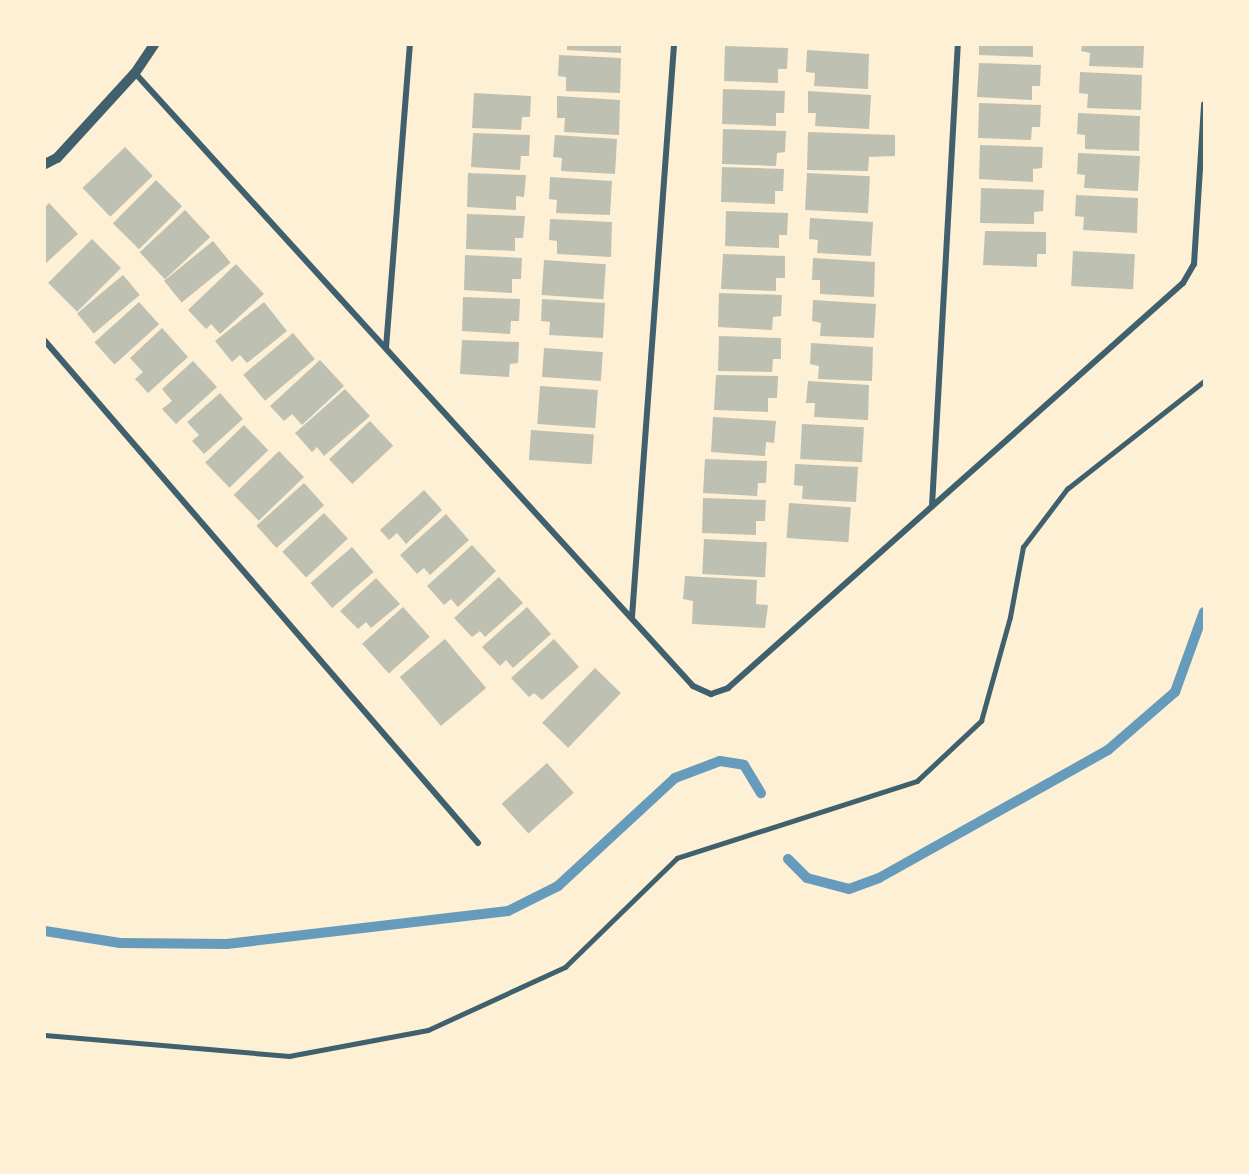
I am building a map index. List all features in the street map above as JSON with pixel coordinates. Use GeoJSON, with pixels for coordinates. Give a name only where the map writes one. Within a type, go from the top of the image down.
{"type":"FeatureCollection","features":[{"type":"Feature","properties":{"kind":"street"},"geometry":{"type":"LineString","coordinates":[[45,164],[57,158],[135,74],[154,45]]}},
{"type":"Feature","properties":{"kind":"street"},"geometry":{"type":"LineString","coordinates":[[386,348],[410,45]]}},
{"type":"Feature","properties":{"kind":"street"},"geometry":{"type":"LineString","coordinates":[[632,617],[674,45]]}},
{"type":"Feature","properties":{"kind":"street"},"geometry":{"type":"LineString","coordinates":[[932,506],[958,45]]}},
{"type":"Feature","properties":{"kind":"street"},"geometry":{"type":"LineString","coordinates":[[135,74],[693,686],[711,694],[728,688],[1183,283],[1194,264],[1204,104]]}},
{"type":"Feature","properties":{"kind":"street"},"geometry":{"type":"LineString","coordinates":[[45,341],[478,843]]}},
{"type":"Feature","properties":{"kind":"lane"},"geometry":{"type":"LineString","coordinates":[[45,1035],[289,1056],[428,1030],[565,967],[677,858],[917,781],[981,721],[1010,617],[1023,547],[1067,489],[1204,381]]}},
{"type":"Feature","properties":{"kind":"building"},"geometry":{"type":"Polygon","coordinates":[[[567,45],[621,45],[621,53],[567,50],[567,45]]]}},
{"type":"Feature","properties":{"kind":"building"},"geometry":{"type":"Polygon","coordinates":[[[979,45],[1033,45],[1033,57],[979,55],[979,45]]]}},
{"type":"Feature","properties":{"kind":"building"},"geometry":{"type":"Polygon","coordinates":[[[1082,45],[1144,45],[1143,68],[1089,66],[1090,53],[1081,51],[1082,45]]]}},
{"type":"Feature","properties":{"kind":"building"},"geometry":{"type":"Polygon","coordinates":[[[725,46],[788,48],[787,69],[778,69],[778,83],[724,81],[725,46]]]}},
{"type":"Feature","properties":{"kind":"building"},"geometry":{"type":"Polygon","coordinates":[[[807,50],[869,54],[868,89],[814,86],[815,73],[806,72],[807,50]]]}},
{"type":"Feature","properties":{"kind":"building"},"geometry":{"type":"Polygon","coordinates":[[[559,55],[621,58],[620,93],[566,91],[566,77],[558,76],[559,55]]]}},
{"type":"Feature","properties":{"kind":"building"},"geometry":{"type":"Polygon","coordinates":[[[979,63],[1041,65],[1040,86],[1032,86],[1032,100],[977,97],[979,63]]]}},
{"type":"Feature","properties":{"kind":"building"},"geometry":{"type":"Polygon","coordinates":[[[1080,72],[1142,75],[1141,110],[1087,108],[1088,94],[1079,93],[1080,72]]]}},
{"type":"Feature","properties":{"kind":"building"},"geometry":{"type":"Polygon","coordinates":[[[723,89],[785,91],[784,113],[776,113],[776,126],[722,124],[723,89]]]}},
{"type":"Feature","properties":{"kind":"building"},"geometry":{"type":"Polygon","coordinates":[[[808,91],[871,95],[869,129],[815,126],[816,113],[808,113],[808,91]]]}},
{"type":"Feature","properties":{"kind":"building"},"geometry":{"type":"Polygon","coordinates":[[[474,93],[531,96],[530,117],[522,117],[521,130],[472,128],[474,93]]]}},
{"type":"Feature","properties":{"kind":"building"},"geometry":{"type":"Polygon","coordinates":[[[557,96],[620,100],[619,135],[564,132],[565,118],[557,118],[557,96]]]}},
{"type":"Feature","properties":{"kind":"building"},"geometry":{"type":"Polygon","coordinates":[[[979,103],[1041,105],[1040,127],[1032,127],[1031,140],[978,138],[979,103]]]}},
{"type":"Feature","properties":{"kind":"building"},"geometry":{"type":"Polygon","coordinates":[[[1078,113],[1140,116],[1139,151],[1085,149],[1085,135],[1077,134],[1078,113]]]}},
{"type":"Feature","properties":{"kind":"building"},"geometry":{"type":"Polygon","coordinates":[[[723,129],[786,131],[785,152],[777,153],[776,166],[722,164],[723,129]]]}},
{"type":"Feature","properties":{"kind":"building"},"geometry":{"type":"Polygon","coordinates":[[[808,132],[895,135],[895,156],[869,157],[868,171],[807,170],[808,132]]]}},
{"type":"Feature","properties":{"kind":"building"},"geometry":{"type":"Polygon","coordinates":[[[473,133],[530,135],[529,156],[521,156],[520,170],[471,167],[473,133]]]}},
{"type":"Feature","properties":{"kind":"building"},"geometry":{"type":"Polygon","coordinates":[[[555,135],[617,139],[615,174],[561,171],[562,158],[553,157],[555,135]]]}},
{"type":"Feature","properties":{"kind":"building"},"geometry":{"type":"Polygon","coordinates":[[[980,145],[1043,147],[1042,168],[1033,169],[1033,182],[979,179],[980,145]]]}},
{"type":"Feature","properties":{"kind":"building"},"geometry":{"type":"Polygon","coordinates":[[[125,147],[153,176],[110,217],[83,188],[125,147]]]}},
{"type":"Feature","properties":{"kind":"building"},"geometry":{"type":"Polygon","coordinates":[[[1078,153],[1140,156],[1138,191],[1084,188],[1085,175],[1077,174],[1078,153]]]}},
{"type":"Feature","properties":{"kind":"building"},"geometry":{"type":"Polygon","coordinates":[[[722,167],[784,169],[783,191],[775,191],[775,204],[721,202],[722,167]]]}},
{"type":"Feature","properties":{"kind":"building"},"geometry":{"type":"Polygon","coordinates":[[[468,173],[526,175],[524,197],[516,196],[516,210],[467,207],[468,173]]]}},
{"type":"Feature","properties":{"kind":"building"},"geometry":{"type":"Polygon","coordinates":[[[807,173],[870,176],[868,213],[805,210],[807,173]]]}},
{"type":"Feature","properties":{"kind":"building"},"geometry":{"type":"Polygon","coordinates":[[[550,177],[612,181],[610,215],[556,213],[557,200],[549,199],[550,177]]]}},
{"type":"Feature","properties":{"kind":"building"},"geometry":{"type":"Polygon","coordinates":[[[156,180],[182,206],[139,249],[113,223],[156,180]]]}},
{"type":"Feature","properties":{"kind":"building"},"geometry":{"type":"Polygon","coordinates":[[[981,188],[1044,190],[1043,211],[1034,212],[1034,224],[980,223],[981,188]]]}},
{"type":"Feature","properties":{"kind":"building"},"geometry":{"type":"Polygon","coordinates":[[[1076,195],[1138,198],[1137,233],[1083,230],[1084,217],[1075,216],[1076,195]]]}},
{"type":"Feature","properties":{"kind":"building"},"geometry":{"type":"Polygon","coordinates":[[[49,203],[78,234],[45,264],[45,207],[49,203]]]}},
{"type":"Feature","properties":{"kind":"building"},"geometry":{"type":"Polygon","coordinates":[[[185,210],[210,237],[165,279],[140,252],[185,210]]]}},
{"type":"Feature","properties":{"kind":"building"},"geometry":{"type":"Polygon","coordinates":[[[726,211],[788,213],[787,235],[779,235],[779,248],[725,246],[726,211]]]}},
{"type":"Feature","properties":{"kind":"building"},"geometry":{"type":"Polygon","coordinates":[[[467,214],[525,216],[523,238],[515,238],[515,251],[466,249],[467,214]]]}},
{"type":"Feature","properties":{"kind":"building"},"geometry":{"type":"Polygon","coordinates":[[[810,218],[873,222],[871,256],[817,253],[818,240],[809,239],[810,218]]]}},
{"type":"Feature","properties":{"kind":"building"},"geometry":{"type":"Polygon","coordinates":[[[550,219],[612,222],[611,257],[557,254],[557,241],[549,240],[550,219]]]}},
{"type":"Feature","properties":{"kind":"building"},"geometry":{"type":"Polygon","coordinates":[[[985,231],[1046,232],[1046,254],[1037,254],[1037,267],[983,265],[985,231]]]}},
{"type":"Feature","properties":{"kind":"building"},"geometry":{"type":"Polygon","coordinates":[[[92,239],[121,268],[77,312],[48,283],[92,239]]]}},
{"type":"Feature","properties":{"kind":"building"},"geometry":{"type":"Polygon","coordinates":[[[213,241],[231,263],[182,302],[164,281],[213,241]]]}},
{"type":"Feature","properties":{"kind":"building"},"geometry":{"type":"Polygon","coordinates":[[[1073,251],[1135,254],[1133,289],[1071,286],[1073,251]]]}},
{"type":"Feature","properties":{"kind":"building"},"geometry":{"type":"Polygon","coordinates":[[[723,254],[785,256],[785,278],[776,278],[776,291],[721,289],[723,254]]]}},
{"type":"Feature","properties":{"kind":"building"},"geometry":{"type":"Polygon","coordinates":[[[465,255],[522,258],[521,279],[512,279],[512,293],[464,290],[465,255]]]}},
{"type":"Feature","properties":{"kind":"building"},"geometry":{"type":"Polygon","coordinates":[[[813,258],[875,262],[874,297],[820,294],[820,280],[812,280],[813,258]]]}},
{"type":"Feature","properties":{"kind":"building"},"geometry":{"type":"Polygon","coordinates":[[[544,260],[606,264],[603,299],[542,295],[544,260]]]}},
{"type":"Feature","properties":{"kind":"building"},"geometry":{"type":"Polygon","coordinates":[[[236,264],[264,294],[220,334],[211,324],[206,329],[188,310],[236,264]]]}},
{"type":"Feature","properties":{"kind":"building"},"geometry":{"type":"Polygon","coordinates":[[[123,275],[140,295],[94,333],[77,314],[123,275]]]}},
{"type":"Feature","properties":{"kind":"building"},"geometry":{"type":"Polygon","coordinates":[[[719,293],[782,295],[781,316],[773,317],[772,330],[718,327],[719,293]]]}},
{"type":"Feature","properties":{"kind":"building"},"geometry":{"type":"Polygon","coordinates":[[[463,297],[520,299],[519,321],[511,321],[510,334],[462,331],[463,297]]]}},
{"type":"Feature","properties":{"kind":"building"},"geometry":{"type":"Polygon","coordinates":[[[542,299],[605,303],[603,338],[549,335],[550,322],[541,321],[542,299]]]}},
{"type":"Feature","properties":{"kind":"building"},"geometry":{"type":"Polygon","coordinates":[[[813,300],[876,304],[874,338],[820,336],[821,323],[812,321],[813,300]]]}},
{"type":"Feature","properties":{"kind":"building"},"geometry":{"type":"Polygon","coordinates":[[[139,302],[159,324],[114,364],[94,342],[139,302]]]}},
{"type":"Feature","properties":{"kind":"building"},"geometry":{"type":"Polygon","coordinates":[[[264,302],[287,331],[247,363],[240,355],[232,362],[215,341],[264,302]]]}},
{"type":"Feature","properties":{"kind":"building"},"geometry":{"type":"Polygon","coordinates":[[[162,328],[188,357],[148,393],[135,379],[143,372],[130,358],[162,328]]]}},
{"type":"Feature","properties":{"kind":"building"},"geometry":{"type":"Polygon","coordinates":[[[293,333],[315,359],[265,401],[243,375],[293,333]]]}},
{"type":"Feature","properties":{"kind":"building"},"geometry":{"type":"Polygon","coordinates":[[[719,336],[781,338],[781,359],[773,359],[772,372],[718,371],[719,336]]]}},
{"type":"Feature","properties":{"kind":"building"},"geometry":{"type":"Polygon","coordinates":[[[462,340],[519,342],[518,363],[510,364],[509,377],[460,374],[462,340]]]}},
{"type":"Feature","properties":{"kind":"building"},"geometry":{"type":"Polygon","coordinates":[[[811,343],[873,347],[872,381],[818,379],[819,366],[810,364],[811,343]]]}},
{"type":"Feature","properties":{"kind":"building"},"geometry":{"type":"Polygon","coordinates":[[[544,348],[603,352],[601,381],[542,377],[544,348]]]}},
{"type":"Feature","properties":{"kind":"building"},"geometry":{"type":"Polygon","coordinates":[[[320,360],[344,386],[302,425],[292,414],[284,421],[270,406],[320,360]]]}},
{"type":"Feature","properties":{"kind":"building"},"geometry":{"type":"Polygon","coordinates":[[[193,361],[217,387],[176,424],[162,409],[172,401],[162,389],[193,361]]]}},
{"type":"Feature","properties":{"kind":"building"},"geometry":{"type":"Polygon","coordinates":[[[716,375],[778,376],[777,398],[768,398],[768,412],[714,410],[716,375]]]}},
{"type":"Feature","properties":{"kind":"building"},"geometry":{"type":"Polygon","coordinates":[[[808,381],[869,385],[868,420],[814,417],[815,403],[806,403],[808,381]]]}},
{"type":"Feature","properties":{"kind":"building"},"geometry":{"type":"Polygon","coordinates":[[[540,386],[598,390],[595,428],[537,424],[540,386]]]}},
{"type":"Feature","properties":{"kind":"building"},"geometry":{"type":"Polygon","coordinates":[[[345,389],[370,416],[324,456],[317,447],[312,452],[295,433],[345,389]]]}},
{"type":"Feature","properties":{"kind":"building"},"geometry":{"type":"Polygon","coordinates":[[[220,393],[243,419],[204,454],[192,441],[199,435],[187,422],[220,393]]]}},
{"type":"Feature","properties":{"kind":"building"},"geometry":{"type":"Polygon","coordinates":[[[713,417],[776,421],[774,443],[766,442],[765,456],[711,452],[713,417]]]}},
{"type":"Feature","properties":{"kind":"building"},"geometry":{"type":"Polygon","coordinates":[[[370,421],[393,446],[352,484],[329,459],[370,421]]]}},
{"type":"Feature","properties":{"kind":"building"},"geometry":{"type":"Polygon","coordinates":[[[802,424],[864,427],[862,462],[800,459],[802,424]]]}},
{"type":"Feature","properties":{"kind":"building"},"geometry":{"type":"Polygon","coordinates":[[[244,425],[268,450],[229,488],[205,463],[244,425]]]}},
{"type":"Feature","properties":{"kind":"building"},"geometry":{"type":"Polygon","coordinates":[[[531,430],[594,434],[592,464],[529,460],[531,430]]]}},
{"type":"Feature","properties":{"kind":"building"},"geometry":{"type":"Polygon","coordinates":[[[279,451],[304,477],[259,521],[234,495],[279,451]]]}},
{"type":"Feature","properties":{"kind":"building"},"geometry":{"type":"Polygon","coordinates":[[[705,459],[767,461],[766,483],[758,483],[757,496],[703,493],[705,459]]]}},
{"type":"Feature","properties":{"kind":"building"},"geometry":{"type":"Polygon","coordinates":[[[795,464],[858,467],[856,502],[802,499],[803,486],[794,485],[795,464]]]}},
{"type":"Feature","properties":{"kind":"building"},"geometry":{"type":"Polygon","coordinates":[[[304,483],[324,505],[277,548],[256,526],[304,483]]]}},
{"type":"Feature","properties":{"kind":"building"},"geometry":{"type":"Polygon","coordinates":[[[424,490],[442,510],[406,544],[397,533],[389,540],[380,530],[424,490]]]}},
{"type":"Feature","properties":{"kind":"building"},"geometry":{"type":"Polygon","coordinates":[[[703,498],[766,500],[765,521],[756,521],[756,535],[702,533],[703,498]]]}},
{"type":"Feature","properties":{"kind":"building"},"geometry":{"type":"Polygon","coordinates":[[[789,503],[851,507],[848,542],[787,538],[789,503]]]}},
{"type":"Feature","properties":{"kind":"building"},"geometry":{"type":"Polygon","coordinates":[[[324,513],[348,539],[306,577],[282,552],[324,513]]]}},
{"type":"Feature","properties":{"kind":"building"},"geometry":{"type":"Polygon","coordinates":[[[446,514],[469,540],[430,575],[424,568],[417,574],[400,555],[446,514]]]}},
{"type":"Feature","properties":{"kind":"building"},"geometry":{"type":"Polygon","coordinates":[[[704,539],[767,542],[765,577],[702,574],[704,539]]]}},
{"type":"Feature","properties":{"kind":"building"},"geometry":{"type":"Polygon","coordinates":[[[472,545],[496,571],[458,607],[451,599],[444,605],[427,586],[472,545]]]}},
{"type":"Feature","properties":{"kind":"building"},"geometry":{"type":"Polygon","coordinates":[[[352,547],[374,572],[332,608],[310,583],[352,547]]]}},
{"type":"Feature","properties":{"kind":"building"},"geometry":{"type":"Polygon","coordinates":[[[685,576],[757,580],[756,604],[768,605],[765,628],[692,624],[693,601],[683,599],[685,576]]]}},
{"type":"Feature","properties":{"kind":"building"},"geometry":{"type":"Polygon","coordinates":[[[499,577],[523,603],[485,637],[480,631],[472,637],[454,618],[499,577]]]}},
{"type":"Feature","properties":{"kind":"building"},"geometry":{"type":"Polygon","coordinates":[[[376,578],[400,604],[371,628],[366,622],[358,629],[340,611],[376,578]]]}},
{"type":"Feature","properties":{"kind":"building"},"geometry":{"type":"Polygon","coordinates":[[[403,607],[430,637],[389,674],[362,644],[403,607]]]}},
{"type":"Feature","properties":{"kind":"building"},"geometry":{"type":"Polygon","coordinates":[[[527,607],[551,634],[513,668],[506,660],[500,666],[482,647],[527,607]]]}},
{"type":"Feature","properties":{"kind":"building"},"geometry":{"type":"Polygon","coordinates":[[[445,639],[486,688],[441,726],[400,677],[445,639]]]}},
{"type":"Feature","properties":{"kind":"building"},"geometry":{"type":"Polygon","coordinates":[[[554,639],[579,667],[542,700],[534,693],[529,697],[511,678],[554,639]]]}},
{"type":"Feature","properties":{"kind":"building"},"geometry":{"type":"Polygon","coordinates":[[[595,668],[621,693],[568,748],[542,723],[595,668]]]}},
{"type":"Feature","properties":{"kind":"building"},"geometry":{"type":"Polygon","coordinates":[[[547,763],[574,793],[528,834],[502,804],[547,763]]]}},
{"type":"Feature","properties":{"kind":"waterway"},"geometry":{"type":"LineString","coordinates":[[788,859],[807,878],[849,889],[879,878],[1108,750],[1175,692],[1204,612]]}},
{"type":"Feature","properties":{"kind":"waterway"},"geometry":{"type":"LineString","coordinates":[[45,931],[120,943],[227,944],[508,911],[558,886],[675,778],[720,761],[744,765],[761,793]]}}]}
